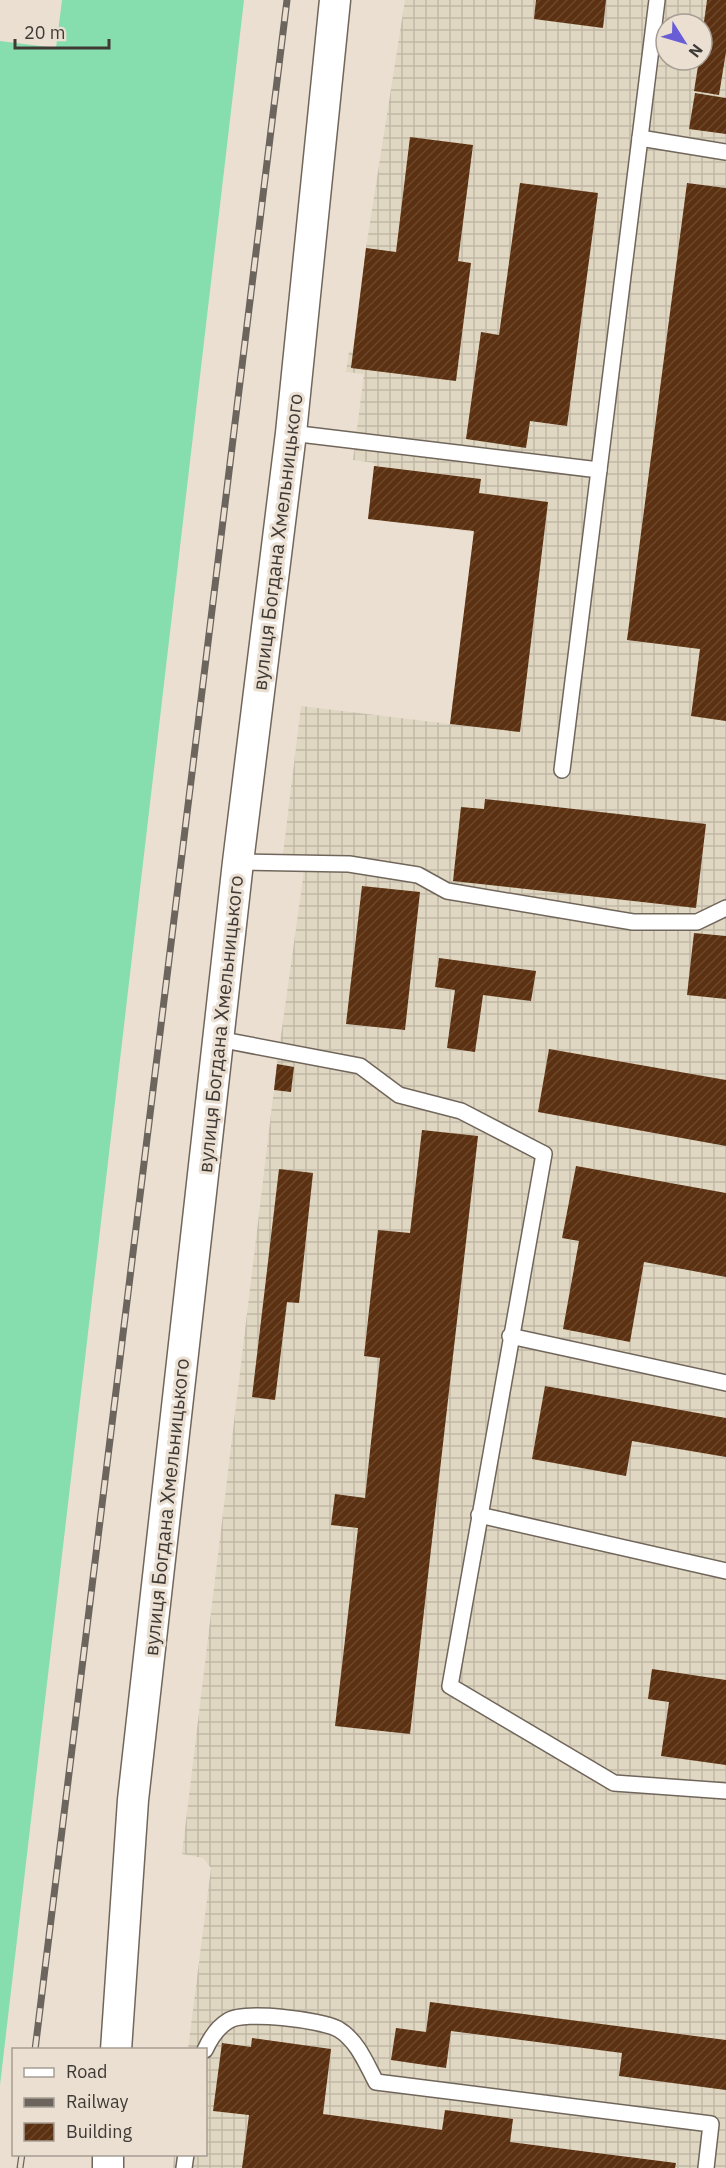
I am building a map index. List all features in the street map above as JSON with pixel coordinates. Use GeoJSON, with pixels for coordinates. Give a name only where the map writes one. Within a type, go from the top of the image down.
{"type":"FeatureCollection","features":[{"type":"Feature","properties":{"kind":"street","name":"вулиця Богдана Хмельницького"},"geometry":{"type":"LineString","coordinates":[[116,2048],[135,1788],[238,862],[291,433],[335,0]]}},
{"type":"Feature","properties":{"kind":"lane"},"geometry":{"type":"LineString","coordinates":[[562,770],[657,0]]}},
{"type":"Feature","properties":{"kind":"lane"},"geometry":{"type":"LineString","coordinates":[[640,138],[726,152]]}},
{"type":"Feature","properties":{"kind":"lane"},"geometry":{"type":"LineString","coordinates":[[291,433],[599,470]]}},
{"type":"Feature","properties":{"kind":"lane"},"geometry":{"type":"LineString","coordinates":[[238,862],[349,864],[418,875],[447,891],[633,922],[698,922],[726,908]]}},
{"type":"Feature","properties":{"kind":"lane"},"geometry":{"type":"LineString","coordinates":[[218,1039],[360,1066],[399,1095],[461,1111],[544,1154],[510,1336],[450,1686],[614,1783],[726,1791]]}},
{"type":"Feature","properties":{"kind":"lane"},"geometry":{"type":"LineString","coordinates":[[510,1336],[726,1383]]}},
{"type":"Feature","properties":{"kind":"lane"},"geometry":{"type":"LineString","coordinates":[[479,1515],[726,1571]]}},
{"type":"Feature","properties":{"kind":"lane"},"geometry":{"type":"LineString","coordinates":[[205,2048],[210,2038],[229,2020],[246,2015],[315,2021],[338,2030],[356,2046],[376,2082],[711,2124],[706,2168]]}},
{"type":"Feature","properties":{"kind":"shaded area"},"geometry":{"type":"Polygon","coordinates":[[[405,0],[726,0],[726,2168],[173,2168],[174,2156],[207,2156],[207,2048],[188,2048],[211,1868],[203,1858],[182,1854],[277,1064],[306,857],[283,854],[301,706],[450,724],[474,532],[368,519],[375,463],[353,460],[364,374],[346,372],[349,352],[353,351],[366,248],[405,0]]]}},
{"type":"Feature","properties":{"kind":"green space"},"geometry":{"type":"Polygon","coordinates":[[[62,0],[244,0],[0,2085],[0,41],[56,48],[62,0]]]}},
{"type":"Feature","properties":{"kind":"building"},"geometry":{"type":"Polygon","coordinates":[[[536,0],[606,0],[603,28],[534,19],[536,0]]]}},
{"type":"Feature","properties":{"kind":"building"},"geometry":{"type":"Polygon","coordinates":[[[707,0],[726,0],[726,52],[719,95],[694,91],[697,72],[714,72],[714,12],[705,12],[707,0]]]}},
{"type":"Feature","properties":{"kind":"building"},"geometry":{"type":"Polygon","coordinates":[[[695,93],[726,98],[726,134],[689,129],[695,93]]]}},
{"type":"Feature","properties":{"kind":"building"},"geometry":{"type":"Polygon","coordinates":[[[410,137],[473,145],[458,261],[471,263],[456,381],[351,368],[366,248],[396,252],[410,137]]]}},
{"type":"Feature","properties":{"kind":"building"},"geometry":{"type":"Polygon","coordinates":[[[520,183],[598,193],[567,426],[530,421],[526,448],[466,439],[481,332],[499,335],[520,183]]]}},
{"type":"Feature","properties":{"kind":"building"},"geometry":{"type":"Polygon","coordinates":[[[687,183],[726,188],[726,721],[691,716],[700,649],[627,640],[687,183]]]}},
{"type":"Feature","properties":{"kind":"building"},"geometry":{"type":"Polygon","coordinates":[[[374,466],[481,479],[479,493],[548,502],[520,732],[450,724],[474,531],[368,519],[374,466]]]}},
{"type":"Feature","properties":{"kind":"building"},"geometry":{"type":"Polygon","coordinates":[[[485,799],[706,824],[696,908],[453,881],[461,807],[484,809],[485,799]]]}},
{"type":"Feature","properties":{"kind":"building"},"geometry":{"type":"Polygon","coordinates":[[[362,886],[420,892],[405,1030],[346,1024],[362,886]]]}},
{"type":"Feature","properties":{"kind":"building"},"geometry":{"type":"Polygon","coordinates":[[[694,933],[726,936],[726,999],[687,995],[694,933]]]}},
{"type":"Feature","properties":{"kind":"building"},"geometry":{"type":"Polygon","coordinates":[[[439,958],[536,971],[531,1001],[483,995],[475,1052],[447,1048],[455,990],[435,987],[439,958]]]}},
{"type":"Feature","properties":{"kind":"building"},"geometry":{"type":"Polygon","coordinates":[[[549,1049],[726,1080],[726,1146],[538,1112],[549,1049]]]}},
{"type":"Feature","properties":{"kind":"building"},"geometry":{"type":"Polygon","coordinates":[[[277,1064],[294,1067],[291,1092],[274,1090],[277,1064]]]}},
{"type":"Feature","properties":{"kind":"building"},"geometry":{"type":"Polygon","coordinates":[[[422,1130],[478,1136],[410,1734],[335,1726],[358,1528],[331,1525],[335,1494],[365,1498],[380,1358],[364,1356],[378,1230],[410,1233],[422,1130]]]}},
{"type":"Feature","properties":{"kind":"building"},"geometry":{"type":"Polygon","coordinates":[[[576,1166],[726,1193],[726,1277],[644,1262],[630,1342],[563,1329],[579,1241],[562,1238],[576,1166]]]}},
{"type":"Feature","properties":{"kind":"building"},"geometry":{"type":"Polygon","coordinates":[[[279,1169],[313,1173],[299,1303],[287,1302],[275,1400],[252,1397],[279,1169]]]}},
{"type":"Feature","properties":{"kind":"building"},"geometry":{"type":"Polygon","coordinates":[[[545,1386],[726,1418],[726,1457],[632,1441],[626,1476],[532,1459],[545,1386]]]}},
{"type":"Feature","properties":{"kind":"building"},"geometry":{"type":"Polygon","coordinates":[[[652,1669],[726,1680],[726,1765],[661,1756],[669,1702],[648,1699],[652,1669]]]}},
{"type":"Feature","properties":{"kind":"building"},"geometry":{"type":"Polygon","coordinates":[[[430,2002],[726,2040],[726,2090],[619,2076],[622,2053],[451,2031],[446,2068],[391,2060],[396,2028],[426,2032],[430,2002]]]}},
{"type":"Feature","properties":{"kind":"building"},"geometry":{"type":"Polygon","coordinates":[[[252,2038],[331,2049],[323,2114],[442,2130],[445,2110],[513,2119],[510,2142],[676,2163],[675,2168],[242,2168],[249,2115],[213,2111],[222,2043],[251,2047],[252,2038]]]}},
{"type":"Feature","properties":{"kind":"railway"},"geometry":{"type":"LineString","coordinates":[[35,2048],[287,0]]}},
{"type":"Feature","properties":{"kind":"railway"},"geometry":{"type":"LineString","coordinates":[[20,2168],[22,2156]]}}]}
